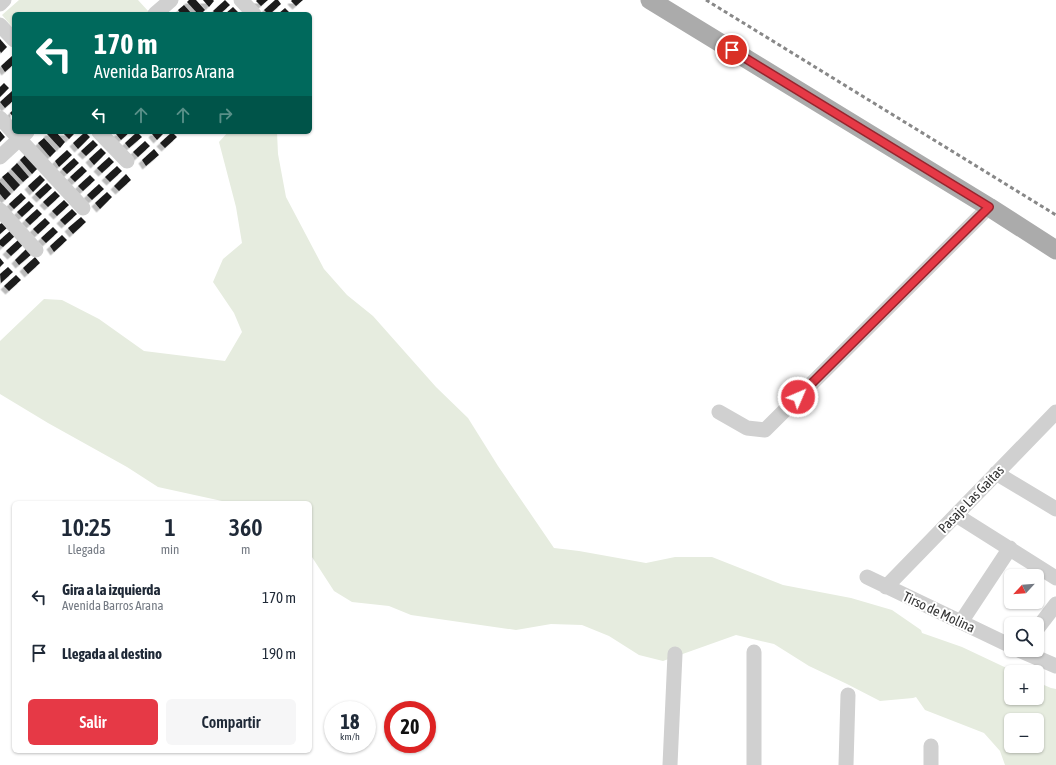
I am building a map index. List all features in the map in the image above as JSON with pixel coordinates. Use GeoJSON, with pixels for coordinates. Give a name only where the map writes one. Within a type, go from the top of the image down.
{"type":"FeatureCollection","features":[{"type":"Feature","properties":{"kind":"main road"},"geometry":{"type":"LineString","coordinates":[[650,0],[989,207],[1056,250]]}},
{"type":"Feature","properties":{"kind":"street"},"geometry":{"type":"LineString","coordinates":[[0,4],[4,0]]}},
{"type":"Feature","properties":{"kind":"street"},"geometry":{"type":"LineString","coordinates":[[241,0],[252,12]]}},
{"type":"Feature","properties":{"kind":"street"},"geometry":{"type":"LineString","coordinates":[[0,25],[12,38]]}},
{"type":"Feature","properties":{"kind":"street"},"geometry":{"type":"LineString","coordinates":[[0,118],[12,127]]}},
{"type":"Feature","properties":{"kind":"street"},"geometry":{"type":"LineString","coordinates":[[101,134],[127,161]]}},
{"type":"Feature","properties":{"kind":"street"},"geometry":{"type":"LineString","coordinates":[[0,157],[24,136],[83,208]]}},
{"type":"Feature","properties":{"kind":"street"},"geometry":{"type":"LineString","coordinates":[[719,412],[747,428],[765,430],[989,207]]}},
{"type":"Feature","properties":{"kind":"street"},"geometry":{"type":"LineString","coordinates":[[0,210],[36,250]]}},
{"type":"Feature","properties":{"kind":"street","name":"Pasaje Las Gaitas"},"geometry":{"type":"LineString","coordinates":[[886,587],[996,474],[1050,428],[1056,412]]}},
{"type":"Feature","properties":{"kind":"street"},"geometry":{"type":"LineString","coordinates":[[996,474],[1056,509]]}},
{"type":"Feature","properties":{"kind":"street"},"geometry":{"type":"LineString","coordinates":[[956,515],[1056,578]]}},
{"type":"Feature","properties":{"kind":"street"},"geometry":{"type":"LineString","coordinates":[[961,622],[1010,548]]}},
{"type":"Feature","properties":{"kind":"street","name":"Tirso de Molina"},"geometry":{"type":"LineString","coordinates":[[867,577],[1004,642]]}},
{"type":"Feature","properties":{"kind":"street"},"geometry":{"type":"LineString","coordinates":[[1044,620],[1056,604]]}},
{"type":"Feature","properties":{"kind":"street"},"geometry":{"type":"LineString","coordinates":[[754,652],[754,765]]}},
{"type":"Feature","properties":{"kind":"street"},"geometry":{"type":"LineString","coordinates":[[670,765],[675,654]]}},
{"type":"Feature","properties":{"kind":"street","name":"Tirso de Molina"},"geometry":{"type":"LineString","coordinates":[[1036,657],[1056,666]]}},
{"type":"Feature","properties":{"kind":"street"},"geometry":{"type":"LineString","coordinates":[[846,765],[848,695]]}},
{"type":"Feature","properties":{"kind":"street"},"geometry":{"type":"LineString","coordinates":[[931,746],[931,765]]}},
{"type":"Feature","properties":{"kind":"shaded area"},"geometry":{"type":"Polygon","coordinates":[[[19,0],[138,0],[149,12],[12,12],[12,27],[2,15],[19,0]]]}},
{"type":"Feature","properties":{"kind":"shaded area"},"geometry":{"type":"Polygon","coordinates":[[[226,134],[277,134],[278,154],[286,197],[324,269],[347,295],[373,316],[436,387],[468,418],[498,466],[554,548],[646,563],[675,557],[712,557],[783,585],[851,598],[892,610],[921,630],[922,633],[962,647],[1004,667],[1004,705],[1044,705],[1044,685],[1056,689],[1056,765],[1005,765],[1000,751],[984,733],[925,710],[916,697],[880,701],[809,666],[774,644],[736,635],[663,661],[639,655],[609,636],[582,625],[551,624],[516,630],[411,615],[389,606],[352,602],[334,591],[312,557],[312,501],[222,501],[158,487],[127,467],[48,423],[0,394],[0,341],[44,299],[62,300],[99,319],[144,351],[225,361],[242,332],[234,313],[213,282],[223,259],[242,243],[236,207],[219,142],[226,134]]]}},
{"type":"Feature","properties":{"kind":"building"},"geometry":{"type":"Polygon","coordinates":[[[189,0],[196,0],[205,10],[203,12],[196,12],[187,2],[189,0]]]}},
{"type":"Feature","properties":{"kind":"building"},"geometry":{"type":"Polygon","coordinates":[[[203,0],[213,0],[214,1],[209,7],[203,0]]]}},
{"type":"Feature","properties":{"kind":"building"},"geometry":{"type":"Polygon","coordinates":[[[225,0],[230,5],[222,12],[213,11],[225,0]]]}},
{"type":"Feature","properties":{"kind":"building"},"geometry":{"type":"Polygon","coordinates":[[[268,0],[261,6],[256,1],[268,0]]]}},
{"type":"Feature","properties":{"kind":"building"},"geometry":{"type":"Polygon","coordinates":[[[275,0],[278,0],[281,4],[272,12],[266,12],[264,10],[275,0]]]}},
{"type":"Feature","properties":{"kind":"building"},"geometry":{"type":"Polygon","coordinates":[[[303,0],[296,6],[291,1],[303,0]]]}},
{"type":"Feature","properties":{"kind":"building"},"geometry":{"type":"Polygon","coordinates":[[[184,5],[190,12],[180,12],[178,10],[184,5]]]}},
{"type":"Feature","properties":{"kind":"building"},"geometry":{"type":"Polygon","coordinates":[[[233,7],[238,12],[227,12],[233,7]]]}},
{"type":"Feature","properties":{"kind":"building"},"geometry":{"type":"Polygon","coordinates":[[[285,8],[289,12],[280,12],[285,8]]]}},
{"type":"Feature","properties":{"kind":"building"},"geometry":{"type":"Polygon","coordinates":[[[0,39],[7,47],[1,53],[0,51],[0,39]]]}},
{"type":"Feature","properties":{"kind":"building"},"geometry":{"type":"Polygon","coordinates":[[[12,56],[12,66],[5,72],[1,66],[12,56]]]}},
{"type":"Feature","properties":{"kind":"building"},"geometry":{"type":"Polygon","coordinates":[[[4,83],[9,88],[0,97],[0,87],[4,83]]]}},
{"type":"Feature","properties":{"kind":"building"},"geometry":{"type":"Polygon","coordinates":[[[12,91],[12,102],[5,108],[0,102],[12,91]]]}},
{"type":"Feature","properties":{"kind":"building"},"geometry":{"type":"Polygon","coordinates":[[[0,131],[5,137],[0,142],[0,131]]]}},
{"type":"Feature","properties":{"kind":"building"},"geometry":{"type":"Polygon","coordinates":[[[47,134],[58,134],[65,142],[60,148],[47,134]]]}},
{"type":"Feature","properties":{"kind":"building"},"geometry":{"type":"Polygon","coordinates":[[[64,134],[74,134],[69,139],[64,134]]]}},
{"type":"Feature","properties":{"kind":"building"},"geometry":{"type":"Polygon","coordinates":[[[83,134],[87,134],[90,137],[78,149],[73,143],[83,134]]]}},
{"type":"Feature","properties":{"kind":"building"},"geometry":{"type":"Polygon","coordinates":[[[116,134],[128,134],[121,140],[116,134]]]}},
{"type":"Feature","properties":{"kind":"building"},"geometry":{"type":"Polygon","coordinates":[[[135,134],[139,134],[142,137],[129,148],[125,143],[135,134]]]}},
{"type":"Feature","properties":{"kind":"building"},"geometry":{"type":"Polygon","coordinates":[[[152,134],[163,134],[157,140],[152,134]]]}},
{"type":"Feature","properties":{"kind":"building"},"geometry":{"type":"Polygon","coordinates":[[[170,134],[174,134],[177,137],[165,148],[160,143],[170,134]]]}},
{"type":"Feature","properties":{"kind":"building"},"geometry":{"type":"Polygon","coordinates":[[[44,138],[56,151],[50,157],[38,143],[44,138]]]}},
{"type":"Feature","properties":{"kind":"building"},"geometry":{"type":"Polygon","coordinates":[[[93,140],[98,145],[86,156],[81,151],[93,140]]]}},
{"type":"Feature","properties":{"kind":"building"},"geometry":{"type":"Polygon","coordinates":[[[145,141],[150,146],[138,157],[133,152],[145,141]]]}},
{"type":"Feature","properties":{"kind":"building"},"geometry":{"type":"Polygon","coordinates":[[[101,148],[106,153],[94,165],[89,159],[101,148]]]}},
{"type":"Feature","properties":{"kind":"building"},"geometry":{"type":"Polygon","coordinates":[[[154,149],[159,155],[146,166],[142,160],[154,149]]]}},
{"type":"Feature","properties":{"kind":"building"},"geometry":{"type":"Polygon","coordinates":[[[67,150],[72,155],[59,167],[55,161],[67,150]]]}},
{"type":"Feature","properties":{"kind":"building"},"geometry":{"type":"Polygon","coordinates":[[[26,154],[38,168],[32,174],[20,160],[26,154]]]}},
{"type":"Feature","properties":{"kind":"building"},"geometry":{"type":"Polygon","coordinates":[[[109,157],[114,162],[102,173],[97,168],[109,157]]]}},
{"type":"Feature","properties":{"kind":"building"},"geometry":{"type":"Polygon","coordinates":[[[74,158],[79,163],[67,174],[62,169],[74,158]]]}},
{"type":"Feature","properties":{"kind":"building"},"geometry":{"type":"Polygon","coordinates":[[[17,163],[29,177],[23,182],[11,169],[17,163]]]}},
{"type":"Feature","properties":{"kind":"building"},"geometry":{"type":"Polygon","coordinates":[[[82,166],[87,171],[75,182],[70,177],[82,166]]]}},
{"type":"Feature","properties":{"kind":"building"},"geometry":{"type":"Polygon","coordinates":[[[117,166],[122,171],[110,182],[105,177],[117,166]]]}},
{"type":"Feature","properties":{"kind":"building"},"geometry":{"type":"Polygon","coordinates":[[[8,172],[20,185],[14,191],[2,177],[8,172]]]}},
{"type":"Feature","properties":{"kind":"building"},"geometry":{"type":"Polygon","coordinates":[[[126,174],[131,180],[119,191],[114,186],[126,174]]]}},
{"type":"Feature","properties":{"kind":"building"},"geometry":{"type":"Polygon","coordinates":[[[40,175],[45,180],[33,192],[28,186],[40,175]]]}},
{"type":"Feature","properties":{"kind":"building"},"geometry":{"type":"Polygon","coordinates":[[[90,175],[95,180],[83,191],[78,186],[90,175]]]}},
{"type":"Feature","properties":{"kind":"building"},"geometry":{"type":"Polygon","coordinates":[[[0,182],[11,194],[5,200],[0,194],[0,182]]]}},
{"type":"Feature","properties":{"kind":"building"},"geometry":{"type":"Polygon","coordinates":[[[47,183],[52,188],[40,199],[35,194],[47,183]]]}},
{"type":"Feature","properties":{"kind":"building"},"geometry":{"type":"Polygon","coordinates":[[[99,184],[104,189],[92,200],[87,195],[99,184]]]}},
{"type":"Feature","properties":{"kind":"building"},"geometry":{"type":"Polygon","coordinates":[[[55,191],[60,196],[48,207],[43,202],[55,191]]]}},
{"type":"Feature","properties":{"kind":"building"},"geometry":{"type":"Polygon","coordinates":[[[107,192],[112,197],[100,209],[95,203],[107,192]]]}},
{"type":"Feature","properties":{"kind":"building"},"geometry":{"type":"Polygon","coordinates":[[[21,193],[26,198],[14,209],[9,204],[21,193]]]}},
{"type":"Feature","properties":{"kind":"building"},"geometry":{"type":"Polygon","coordinates":[[[64,200],[69,205],[57,216],[52,211],[64,200]]]}},
{"type":"Feature","properties":{"kind":"building"},"geometry":{"type":"Polygon","coordinates":[[[29,201],[34,206],[22,217],[17,212],[29,201]]]}},
{"type":"Feature","properties":{"kind":"building"},"geometry":{"type":"Polygon","coordinates":[[[37,209],[42,214],[30,225],[25,220],[37,209]]]}},
{"type":"Feature","properties":{"kind":"building"},"geometry":{"type":"Polygon","coordinates":[[[72,209],[77,214],[65,225],[60,220],[72,209]]]}},
{"type":"Feature","properties":{"kind":"building"},"geometry":{"type":"Polygon","coordinates":[[[81,217],[86,222],[73,234],[68,228],[81,217]]]}},
{"type":"Feature","properties":{"kind":"building"},"geometry":{"type":"Polygon","coordinates":[[[45,218],[50,223],[38,234],[33,229],[45,218]]]}},
{"type":"Feature","properties":{"kind":"building"},"geometry":{"type":"Polygon","coordinates":[[[2,223],[7,228],[0,234],[0,224],[2,223]]]}},
{"type":"Feature","properties":{"kind":"building"},"geometry":{"type":"Polygon","coordinates":[[[53,227],[58,232],[46,243],[41,238],[53,227]]]}},
{"type":"Feature","properties":{"kind":"building"},"geometry":{"type":"Polygon","coordinates":[[[10,231],[15,236],[3,247],[0,245],[0,240],[10,231]]]}},
{"type":"Feature","properties":{"kind":"building"},"geometry":{"type":"Polygon","coordinates":[[[62,235],[67,240],[54,252],[50,246],[62,235]]]}},
{"type":"Feature","properties":{"kind":"building"},"geometry":{"type":"Polygon","coordinates":[[[18,240],[23,245],[11,256],[6,251],[18,240]]]}},
{"type":"Feature","properties":{"kind":"building"},"geometry":{"type":"Polygon","coordinates":[[[26,249],[32,254],[19,265],[15,260],[26,249]]]}},
{"type":"Feature","properties":{"kind":"building"},"geometry":{"type":"Polygon","coordinates":[[[35,257],[40,263],[28,274],[23,268],[35,257]]]}},
{"type":"Feature","properties":{"kind":"building"},"geometry":{"type":"Polygon","coordinates":[[[0,258],[4,263],[0,267],[0,258]]]}},
{"type":"Feature","properties":{"kind":"building"},"geometry":{"type":"Polygon","coordinates":[[[8,267],[13,272],[1,283],[0,274],[8,267]]]}},
{"type":"Feature","properties":{"kind":"building"},"geometry":{"type":"Polygon","coordinates":[[[16,275],[21,280],[9,291],[4,286],[16,275]]]}},
{"type":"Feature","properties":{"kind":"railway"},"geometry":{"type":"LineString","coordinates":[[706,0],[1056,215]]}},
{"type":"Feature","properties":{"kind":"route"},"geometry":{"type":"LineString","coordinates":[[732,50],[989,207],[798,397]]}}]}
